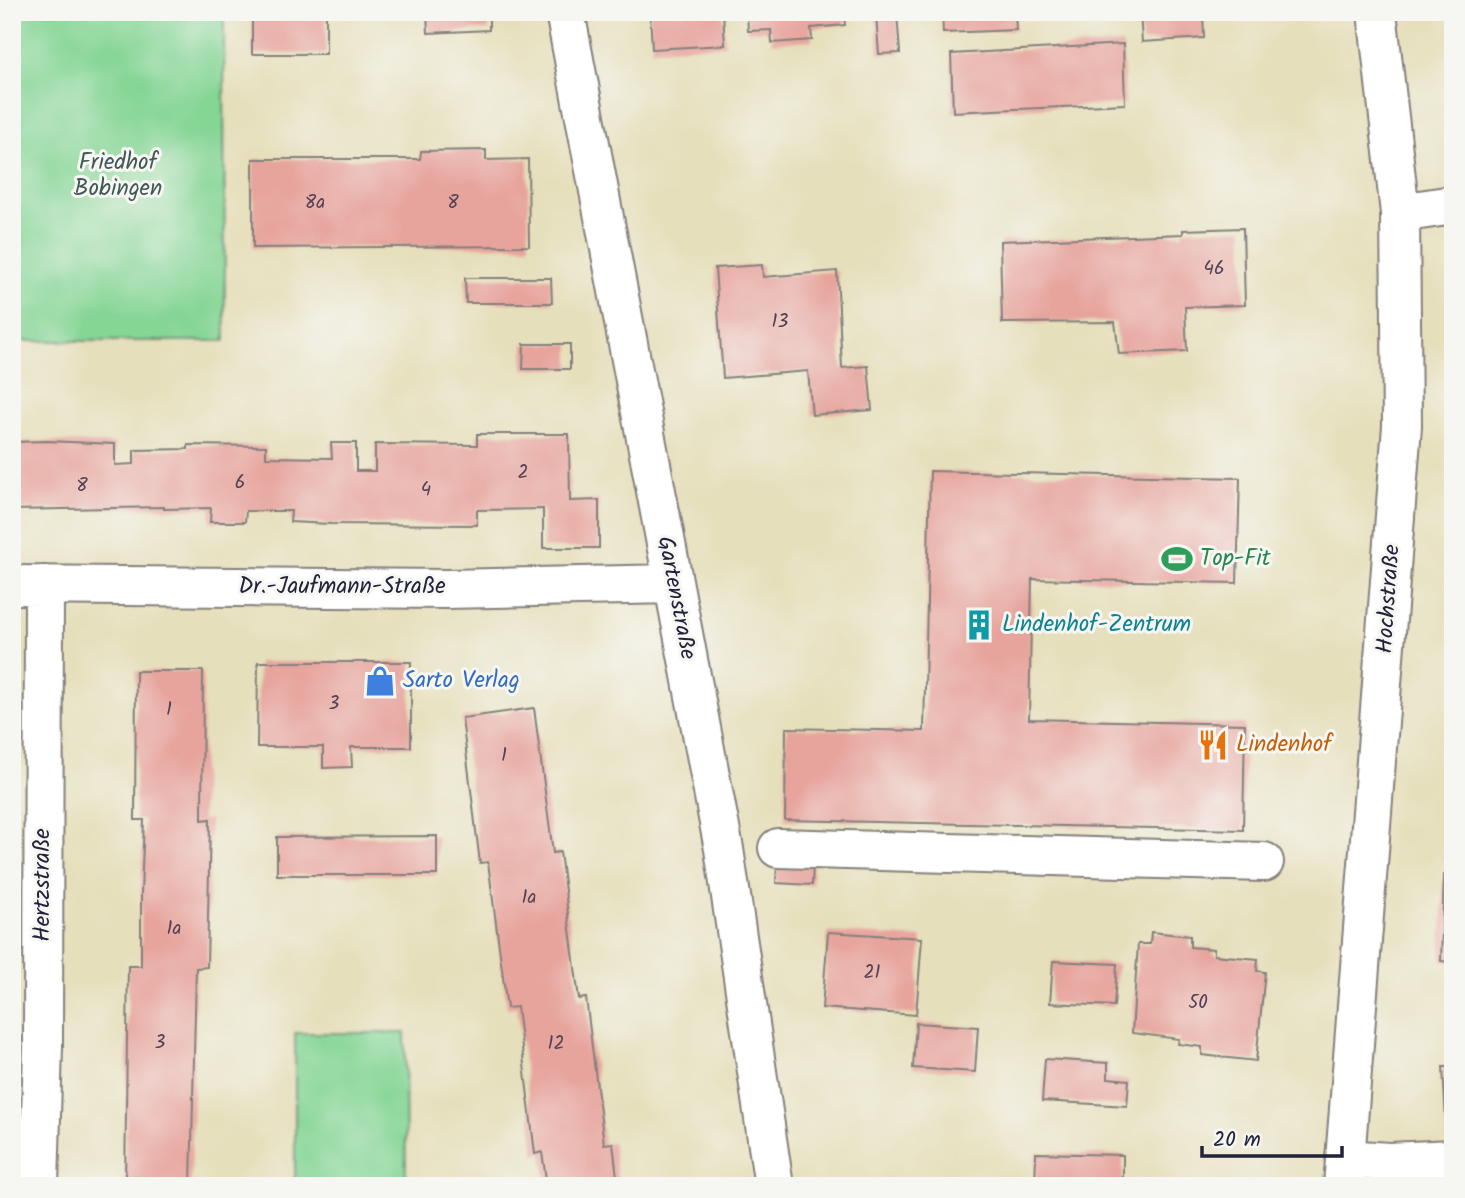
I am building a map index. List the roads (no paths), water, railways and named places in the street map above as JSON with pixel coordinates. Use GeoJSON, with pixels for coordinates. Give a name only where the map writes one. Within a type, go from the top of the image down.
{"type":"FeatureCollection","features":[{"type":"Feature","properties":{"kind":"street","name":"Gartenstraße"},"geometry":{"type":"LineString","coordinates":[[565,12],[724,849],[774,1186]]}},
{"type":"Feature","properties":{"kind":"street","name":"Hochstraße"},"geometry":{"type":"LineString","coordinates":[[1344,1172],[1402,426],[1399,213],[1377,12]]}},
{"type":"Feature","properties":{"kind":"street"},"geometry":{"type":"LineString","coordinates":[[1399,213],[1453,205]]}},
{"type":"Feature","properties":{"kind":"street","name":"Dr.-Jaufmann-Straße"},"geometry":{"type":"LineString","coordinates":[[28,585],[446,589],[672,584]]}},
{"type":"Feature","properties":{"kind":"street","name":"Hertzstraße"},"geometry":{"type":"LineString","coordinates":[[28,585],[28,1046],[39,1186]]}},
{"type":"Feature","properties":{"kind":"street"},"geometry":{"type":"LineString","coordinates":[[778,848],[1264,862]]}},
{"type":"Feature","properties":{"kind":"street"},"geometry":{"type":"LineString","coordinates":[[1344,1172],[1389,1162],[1453,1159]]}},
{"type":"Feature","properties":{"kind":"place","name":"Top-Fit"},"geometry":{"type":"Point","coordinates":[1177,559]}},
{"type":"Feature","properties":{"kind":"place","name":"Lindenhof-Zentrum"},"geometry":{"type":"Point","coordinates":[979,625]}},
{"type":"Feature","properties":{"kind":"place","name":"Sarto Verlag"},"geometry":{"type":"Point","coordinates":[380,681]}},
{"type":"Feature","properties":{"kind":"place","name":"Lindenhof"},"geometry":{"type":"Point","coordinates":[1213,745]}},
{"type":"Feature","properties":{"kind":"park label","name":"Friedhof Bobingen"},"geometry":{"type":"Point","coordinates":[118,176]}}]}
